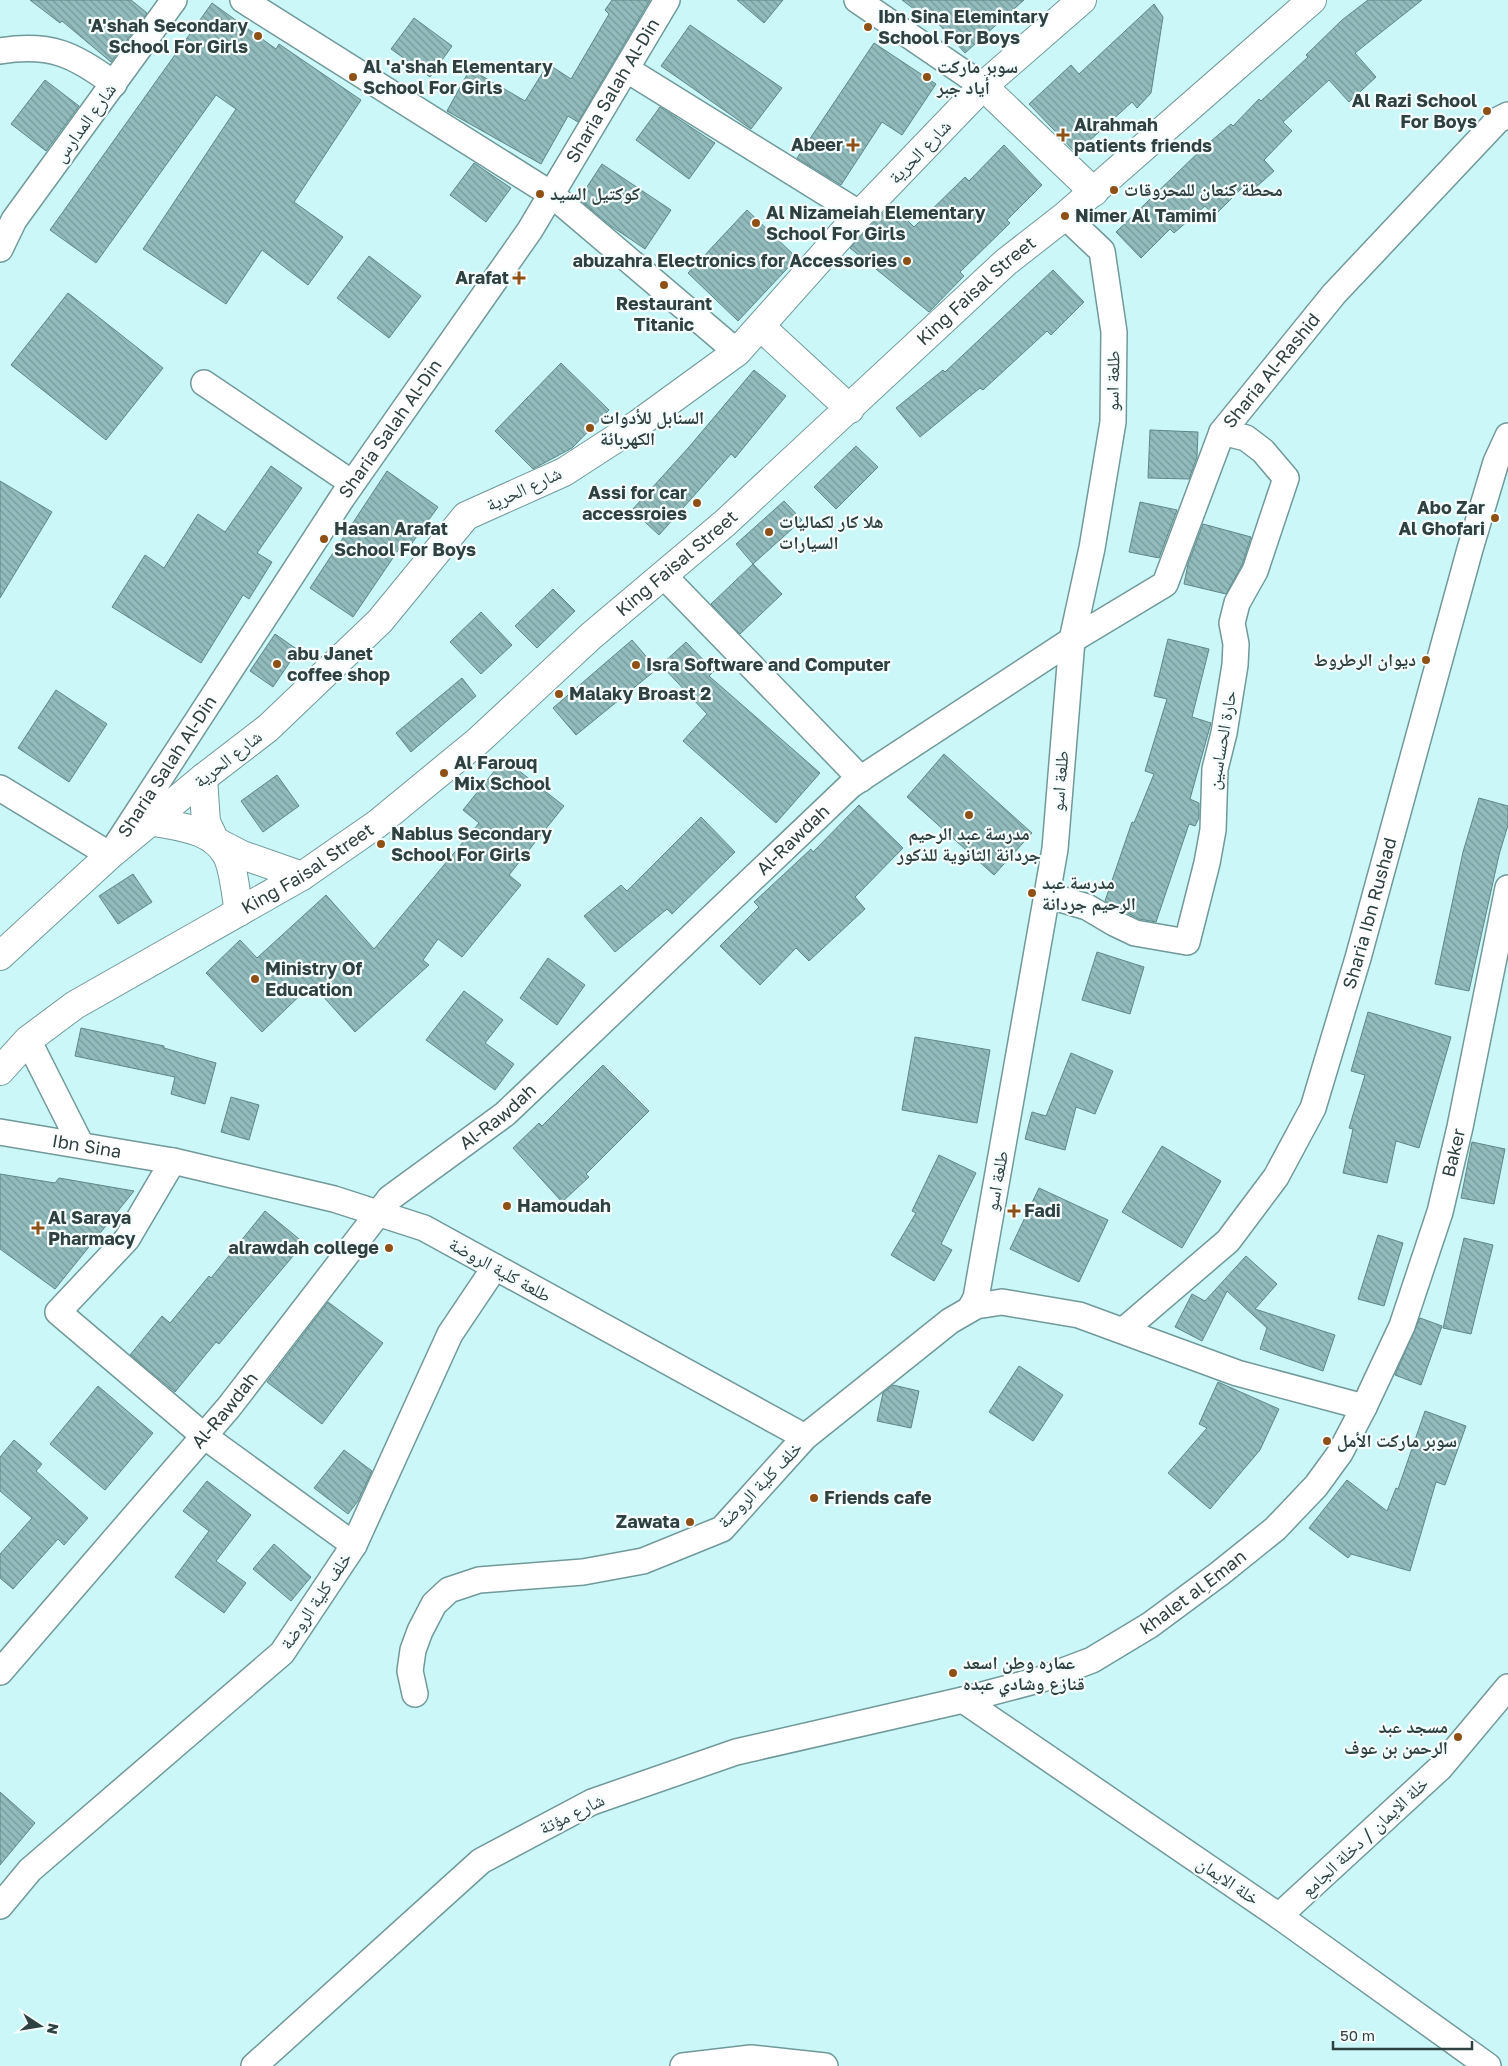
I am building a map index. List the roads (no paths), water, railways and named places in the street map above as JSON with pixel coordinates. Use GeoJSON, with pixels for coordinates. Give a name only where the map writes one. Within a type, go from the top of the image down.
{"type":"FeatureCollection","features":[{"type":"Feature","properties":{"kind":"main road","name":"شارع الحرية"},"geometry":{"type":"LineString","coordinates":[[0,956],[110,855],[203,778],[268,728],[380,622],[466,516],[564,472],[638,424],[737,352],[860,214],[983,86],[1082,0]]}},
{"type":"Feature","properties":{"kind":"main road","name":"King Faisal Street"},"geometry":{"type":"LineString","coordinates":[[0,1071],[28,1040],[75,1005],[302,876],[377,824],[478,741],[591,636],[725,523],[850,409],[1006,262],[1094,192],[1312,0]]}},
{"type":"Feature","properties":{"kind":"main road"},"geometry":{"type":"LineString","coordinates":[[983,86],[1094,192]]}},
{"type":"Feature","properties":{"kind":"main road"},"geometry":{"type":"LineString","coordinates":[[761,327],[850,409]]}},
{"type":"Feature","properties":{"kind":"main road"},"geometry":{"type":"LineString","coordinates":[[203,778],[206,822],[227,856],[239,912]]}},
{"type":"Feature","properties":{"kind":"main road"},"geometry":{"type":"LineString","coordinates":[[150,821],[199,831],[242,855],[302,876]]}},
{"type":"Feature","properties":{"kind":"street","name":"شارع المدارس"},"geometry":{"type":"LineString","coordinates":[[0,249],[5,218],[114,84],[174,0]]}},
{"type":"Feature","properties":{"kind":"street"},"geometry":{"type":"LineString","coordinates":[[244,0],[551,194],[737,352]]}},
{"type":"Feature","properties":{"kind":"street","name":"Sharia Salah Al-Din"},"geometry":{"type":"LineString","coordinates":[[110,855],[352,483],[530,230],[667,0]]}},
{"type":"Feature","properties":{"kind":"street"},"geometry":{"type":"LineString","coordinates":[[857,0],[983,86]]}},
{"type":"Feature","properties":{"kind":"street"},"geometry":{"type":"LineString","coordinates":[[0,51],[25,47],[61,51],[93,69],[114,84]]}},
{"type":"Feature","properties":{"kind":"street"},"geometry":{"type":"LineString","coordinates":[[626,69],[860,214]]}},
{"type":"Feature","properties":{"kind":"street","name":"Sharia Al-Rashid"},"geometry":{"type":"LineString","coordinates":[[1072,640],[1165,584],[1222,432],[1334,294],[1498,120],[1508,115]]}},
{"type":"Feature","properties":{"kind":"street","name":"طلعة اسو"},"geometry":{"type":"LineString","coordinates":[[970,1309],[976,1298],[1055,849],[1072,640],[1092,548],[1113,422],[1114,332],[1102,251],[1065,216]]}},
{"type":"Feature","properties":{"kind":"street"},"geometry":{"type":"LineString","coordinates":[[204,384],[352,483]]}},
{"type":"Feature","properties":{"kind":"street","name":"حارة الحساسين"},"geometry":{"type":"LineString","coordinates":[[1047,895],[1087,907],[1135,933],[1186,942],[1207,863],[1213,830],[1215,769],[1224,733],[1235,665],[1236,644],[1232,623],[1237,603],[1255,571],[1286,478],[1263,451],[1246,438],[1222,432]]}},
{"type":"Feature","properties":{"kind":"street","name":"Sharia Ibn Rushad"},"geometry":{"type":"LineString","coordinates":[[1124,1330],[1228,1240],[1276,1177],[1313,1108],[1358,958],[1473,540],[1496,462],[1508,436]]}},
{"type":"Feature","properties":{"kind":"street"},"geometry":{"type":"LineString","coordinates":[[663,575],[860,779]]}},
{"type":"Feature","properties":{"kind":"street","name":"Al-Rawdah"},"geometry":{"type":"LineString","coordinates":[[0,1672],[229,1407],[390,1198],[505,1114],[860,779],[1072,640]]}},
{"type":"Feature","properties":{"kind":"street"},"geometry":{"type":"LineString","coordinates":[[0,788],[110,855]]}},
{"type":"Feature","properties":{"kind":"street","name":"Baker"},"geometry":{"type":"LineString","coordinates":[[1364,1407],[1402,1326],[1440,1212],[1460,1127],[1508,888]]}},
{"type":"Feature","properties":{"kind":"street"},"geometry":{"type":"LineString","coordinates":[[28,1040],[81,1145]]}},
{"type":"Feature","properties":{"kind":"street","name":"Ibn Sina"},"geometry":{"type":"LineString","coordinates":[[0,1132],[172,1161]]}},
{"type":"Feature","properties":{"kind":"street"},"geometry":{"type":"LineString","coordinates":[[172,1161],[127,1239],[58,1312],[204,1436],[354,1545]]}},
{"type":"Feature","properties":{"kind":"street","name":"طلعة كلية الروضة"},"geometry":{"type":"LineString","coordinates":[[172,1161],[334,1199],[424,1228],[805,1437]]}},
{"type":"Feature","properties":{"kind":"street","name":"خلف كلية الروضة"},"geometry":{"type":"LineString","coordinates":[[0,1906],[30,1870],[282,1653],[354,1545],[450,1334],[495,1267]]}},
{"type":"Feature","properties":{"kind":"street","name":"خلف كلية الروضة"},"geometry":{"type":"LineString","coordinates":[[415,1694],[410,1671],[413,1650],[420,1631],[434,1604],[449,1590],[480,1580],[583,1572],[643,1561],[722,1529],[805,1437],[950,1321],[970,1309],[988,1303],[1011,1302],[1079,1316],[1124,1330],[1237,1373],[1364,1407]]}},
{"type":"Feature","properties":{"kind":"street","name":"khalet al ِEman"},"geometry":{"type":"LineString","coordinates":[[963,1700],[1042,1678],[1092,1660],[1150,1625],[1274,1529],[1316,1486],[1340,1453],[1364,1407]]}},
{"type":"Feature","properties":{"kind":"street","name":"خلة الايمان / دخلة الجامع"},"geometry":{"type":"LineString","coordinates":[[1279,1916],[1440,1768],[1508,1687]]}},
{"type":"Feature","properties":{"kind":"street","name":"خلة الايمان"},"geometry":{"type":"LineString","coordinates":[[963,1700],[1279,1916],[1488,2066]]}},
{"type":"Feature","properties":{"kind":"street","name":"شارع مؤتة"},"geometry":{"type":"LineString","coordinates":[[254,2066],[481,1860],[592,1802],[736,1752],[963,1700]]}},
{"type":"Feature","properties":{"kind":"street"},"geometry":{"type":"LineString","coordinates":[[683,2066],[750,2058],[825,2066]]}},
{"type":"Feature","properties":{"kind":"place","name":"Ibn Sina Elemintary School For Boys"},"geometry":{"type":"Point","coordinates":[868,27]}},
{"type":"Feature","properties":{"kind":"place","name":"'A'shah Secondary School For Girls"},"geometry":{"type":"Point","coordinates":[258,36]}},
{"type":"Feature","properties":{"kind":"place","name":"Al 'a'shah Elementary School For Girls"},"geometry":{"type":"Point","coordinates":[353,77]}},
{"type":"Feature","properties":{"kind":"place","name":"سوبر ماركت أياد جبر"},"geometry":{"type":"Point","coordinates":[927,77]}},
{"type":"Feature","properties":{"kind":"place","name":"Al Razi School For Boys"},"geometry":{"type":"Point","coordinates":[1487,111]}},
{"type":"Feature","properties":{"kind":"place","name":"Alrahmah patients friends"},"geometry":{"type":"Point","coordinates":[1063,135]}},
{"type":"Feature","properties":{"kind":"place","name":"Abeer"},"geometry":{"type":"Point","coordinates":[853,145]}},
{"type":"Feature","properties":{"kind":"place","name":"محطة كنعان للمحروقات"},"geometry":{"type":"Point","coordinates":[1114,190]}},
{"type":"Feature","properties":{"kind":"place","name":"كوكتيل السيد"},"geometry":{"type":"Point","coordinates":[540,194]}},
{"type":"Feature","properties":{"kind":"place","name":"Nimer Al Tamimi"},"geometry":{"type":"Point","coordinates":[1065,216]}},
{"type":"Feature","properties":{"kind":"place","name":"Al Nizameiah Elementary School For Girls"},"geometry":{"type":"Point","coordinates":[756,223]}},
{"type":"Feature","properties":{"kind":"place","name":"abuzahra Electronics for Accessories"},"geometry":{"type":"Point","coordinates":[907,261]}},
{"type":"Feature","properties":{"kind":"place","name":"Arafat"},"geometry":{"type":"Point","coordinates":[519,278]}},
{"type":"Feature","properties":{"kind":"place","name":"Restaurant Titanic"},"geometry":{"type":"Point","coordinates":[664,285]}},
{"type":"Feature","properties":{"kind":"place","name":"السنابل للأدوات الكهربائة"},"geometry":{"type":"Point","coordinates":[590,428]}},
{"type":"Feature","properties":{"kind":"place","name":"Assi for car accessroies"},"geometry":{"type":"Point","coordinates":[697,503]}},
{"type":"Feature","properties":{"kind":"place","name":"Abo Zar Al Ghofari"},"geometry":{"type":"Point","coordinates":[1495,518]}},
{"type":"Feature","properties":{"kind":"place","name":"هلا كار لكماليات السيارات"},"geometry":{"type":"Point","coordinates":[769,532]}},
{"type":"Feature","properties":{"kind":"place","name":"Hasan Arafat School For Boys"},"geometry":{"type":"Point","coordinates":[324,539]}},
{"type":"Feature","properties":{"kind":"place","name":"ديوان الرطروط"},"geometry":{"type":"Point","coordinates":[1426,660]}},
{"type":"Feature","properties":{"kind":"place","name":"abu Janet coffee shop"},"geometry":{"type":"Point","coordinates":[277,664]}},
{"type":"Feature","properties":{"kind":"place","name":"Isra Software and Computer"},"geometry":{"type":"Point","coordinates":[636,665]}},
{"type":"Feature","properties":{"kind":"place","name":"Malaky Broast 2"},"geometry":{"type":"Point","coordinates":[559,694]}},
{"type":"Feature","properties":{"kind":"place","name":"Al Farouq Mix School"},"geometry":{"type":"Point","coordinates":[444,773]}},
{"type":"Feature","properties":{"kind":"place","name":"مدرسة عبد الرحيم جردانة الثانوية للذكور"},"geometry":{"type":"Point","coordinates":[969,815]}},
{"type":"Feature","properties":{"kind":"place","name":"Nablus Secondary School For Girls"},"geometry":{"type":"Point","coordinates":[381,844]}},
{"type":"Feature","properties":{"kind":"place","name":"مدرسة عبد الرحيم جردانة"},"geometry":{"type":"Point","coordinates":[1032,893]}},
{"type":"Feature","properties":{"kind":"place","name":"Ministry Of Education"},"geometry":{"type":"Point","coordinates":[255,979]}},
{"type":"Feature","properties":{"kind":"place","name":"Hamoudah"},"geometry":{"type":"Point","coordinates":[507,1206]}},
{"type":"Feature","properties":{"kind":"place","name":"Fadi"},"geometry":{"type":"Point","coordinates":[1014,1211]}},
{"type":"Feature","properties":{"kind":"place","name":"Al Saraya Pharmacy"},"geometry":{"type":"Point","coordinates":[38,1228]}},
{"type":"Feature","properties":{"kind":"place","name":"alrawdah college"},"geometry":{"type":"Point","coordinates":[389,1248]}},
{"type":"Feature","properties":{"kind":"place","name":"سوبر ماركت الأمل"},"geometry":{"type":"Point","coordinates":[1327,1441]}},
{"type":"Feature","properties":{"kind":"place","name":"Friends cafe"},"geometry":{"type":"Point","coordinates":[814,1498]}},
{"type":"Feature","properties":{"kind":"place","name":"Zawata"},"geometry":{"type":"Point","coordinates":[690,1522]}},
{"type":"Feature","properties":{"kind":"place","name":"عماره وطن اسعد قنازع وشادي عبده"},"geometry":{"type":"Point","coordinates":[953,1673]}},
{"type":"Feature","properties":{"kind":"place","name":"مسجد عبد الرحمن بن عوف"},"geometry":{"type":"Point","coordinates":[1458,1737]}}]}
